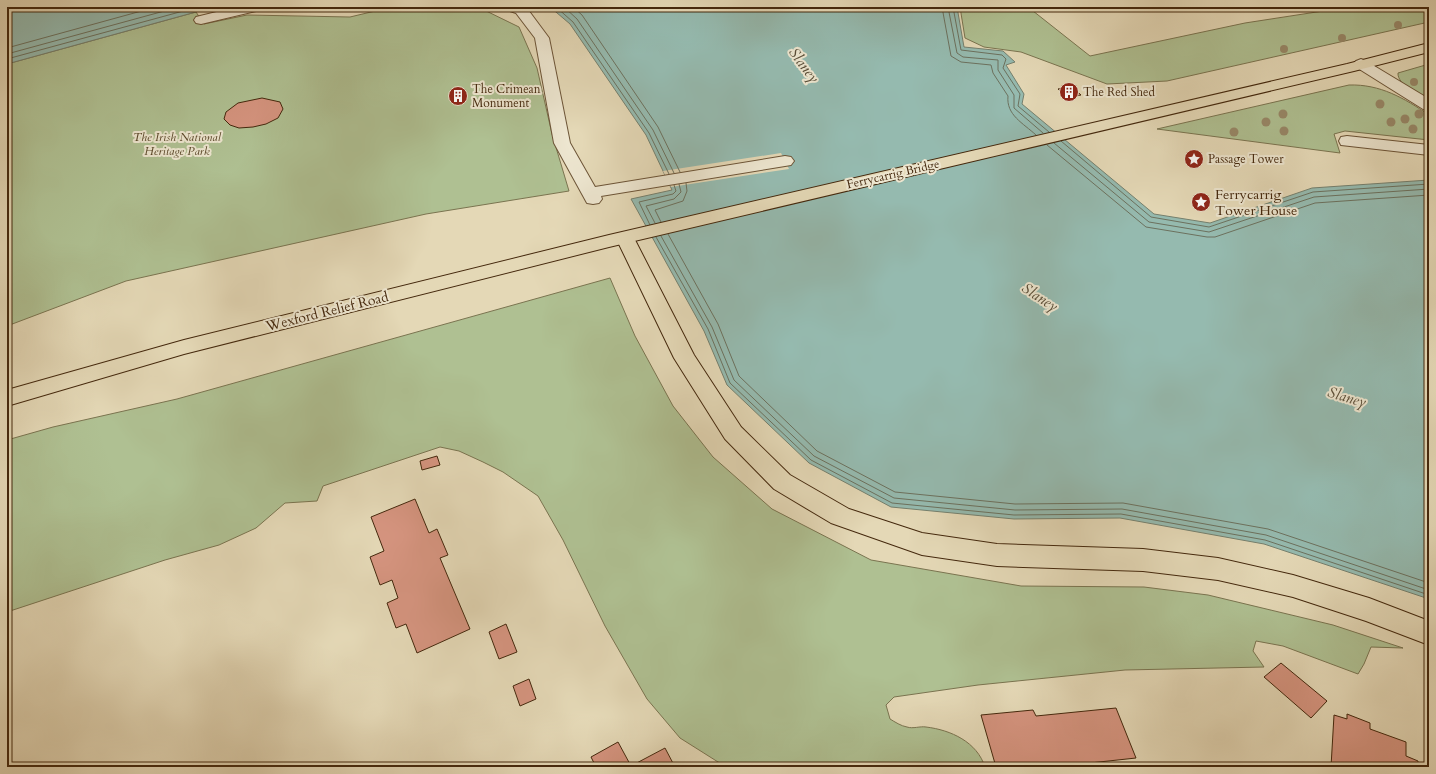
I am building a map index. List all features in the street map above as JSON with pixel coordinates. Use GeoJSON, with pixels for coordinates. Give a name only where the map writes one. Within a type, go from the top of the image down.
{"type":"FeatureCollection","features":[{"type":"Feature","properties":{"kind":"main road","name":"Ferrycarrig Bridge"},"geometry":{"type":"LineString","coordinates":[[649,232],[1429,47]]}},
{"type":"Feature","properties":{"kind":"main road","name":"Wexford Relief Road"},"geometry":{"type":"LineString","coordinates":[[7,398],[184,347],[649,232]]}},
{"type":"Feature","properties":{"kind":"main road"},"geometry":{"type":"LineString","coordinates":[[626,238],[685,358],[733,433],[782,482],[840,516],[922,544],[997,555],[1143,560],[1218,568],[1293,586],[1369,610],[1429,633]]}},
{"type":"Feature","properties":{"kind":"lane"},"geometry":{"type":"LineString","coordinates":[[201,20],[255,7]]}},
{"type":"Feature","properties":{"kind":"lane"},"geometry":{"type":"LineString","coordinates":[[512,7],[521,10],[542,38],[562,143],[591,196],[785,160]]}},
{"type":"Feature","properties":{"kind":"lane"},"geometry":{"type":"LineString","coordinates":[[1361,64],[1429,106]]}},
{"type":"Feature","properties":{"kind":"lane"},"geometry":{"type":"LineString","coordinates":[[1347,141],[1429,150]]}},
{"type":"Feature","properties":{"kind":"green space","name":"The Irish National Heritage Park"},"geometry":{"type":"Polygon","coordinates":[[[392,7],[478,7],[519,27],[537,68],[552,134],[569,191],[426,214],[126,281],[7,326],[7,64],[196,12],[204,24],[247,15],[350,17],[392,7]]]}},
{"type":"Feature","properties":{"kind":"green space"},"geometry":{"type":"Polygon","coordinates":[[[960,7],[1028,7],[1090,56],[1245,23],[1349,7],[1429,7],[1429,22],[1167,81],[1107,84],[1021,52],[984,47],[965,38],[960,7]]]}},
{"type":"Feature","properties":{"kind":"green space"},"geometry":{"type":"Polygon","coordinates":[[[1429,64],[1429,99],[1405,85],[1401,81],[1398,73],[1429,64]]]}},
{"type":"Feature","properties":{"kind":"green space"},"geometry":{"type":"Polygon","coordinates":[[[1349,85],[1371,87],[1391,93],[1429,115],[1429,140],[1345,131],[1334,134],[1340,153],[1157,129],[1349,85]]]}},
{"type":"Feature","properties":{"kind":"green space"},"geometry":{"type":"Polygon","coordinates":[[[610,278],[635,336],[673,406],[713,457],[772,509],[871,560],[1021,586],[1144,587],[1208,595],[1333,625],[1403,648],[1371,647],[1358,674],[1283,646],[1256,641],[1253,651],[1264,667],[1125,670],[978,685],[894,697],[886,705],[890,719],[900,725],[909,728],[924,727],[945,731],[962,739],[976,751],[985,767],[726,767],[680,738],[647,699],[605,626],[563,540],[538,496],[503,472],[483,462],[459,451],[440,447],[323,486],[317,501],[285,503],[256,528],[219,545],[165,560],[7,612],[7,440],[53,427],[177,399],[610,278]]]}},
{"type":"Feature","properties":{"kind":"water"},"geometry":{"type":"Polygon","coordinates":[[[7,7],[214,7],[7,64],[7,7]]]}},
{"type":"Feature","properties":{"kind":"water","name":"Slaney"},"geometry":{"type":"Polygon","coordinates":[[[550,7],[957,7],[964,47],[1003,51],[1015,62],[1006,65],[1024,94],[1022,104],[1154,214],[1210,223],[1312,188],[1429,180],[1429,599],[1264,544],[1120,518],[1014,519],[891,507],[809,463],[727,385],[704,331],[631,199],[672,190],[646,135],[570,24],[550,7]]]}},
{"type":"Feature","properties":{"kind":"pier"},"geometry":{"type":"Polygon","coordinates":[[[781,153],[789,169],[671,187],[663,171],[781,153]]]}},
{"type":"Feature","properties":{"kind":"building","name":"The Red Shed"},"geometry":{"type":"Polygon","coordinates":[[[1071,86],[1081,95],[1068,97],[1058,89],[1071,86]]]}},
{"type":"Feature","properties":{"kind":"building","name":"The Crimean Monument"},"geometry":{"type":"Polygon","coordinates":[[[461,93],[465,95],[463,99],[456,101],[450,99],[452,94],[461,93]]]}},
{"type":"Feature","properties":{"kind":"building"},"geometry":{"type":"Polygon","coordinates":[[[262,98],[280,102],[283,109],[278,118],[266,124],[239,128],[230,125],[224,119],[226,112],[238,103],[262,98]]]}},
{"type":"Feature","properties":{"kind":"building"},"geometry":{"type":"Polygon","coordinates":[[[437,456],[440,465],[422,470],[420,461],[437,456]]]}},
{"type":"Feature","properties":{"kind":"building"},"geometry":{"type":"Polygon","coordinates":[[[415,499],[429,533],[437,529],[448,555],[440,558],[470,629],[417,653],[406,624],[396,628],[387,603],[398,598],[392,580],[380,585],[370,557],[384,551],[371,517],[415,499]]]}},
{"type":"Feature","properties":{"kind":"building"},"geometry":{"type":"Polygon","coordinates":[[[506,624],[517,652],[499,659],[489,632],[506,624]]]}},
{"type":"Feature","properties":{"kind":"building"},"geometry":{"type":"Polygon","coordinates":[[[1281,663],[1327,701],[1311,718],[1264,677],[1281,663]]]}},
{"type":"Feature","properties":{"kind":"building"},"geometry":{"type":"Polygon","coordinates":[[[529,679],[536,699],[520,706],[513,686],[529,679]]]}},
{"type":"Feature","properties":{"kind":"building"},"geometry":{"type":"Polygon","coordinates":[[[1116,708],[1136,758],[1053,767],[996,767],[981,715],[1033,710],[1036,716],[1116,708]]]}},
{"type":"Feature","properties":{"kind":"building"},"geometry":{"type":"Polygon","coordinates":[[[1347,714],[1370,723],[1370,729],[1406,742],[1406,756],[1418,761],[1418,767],[1331,767],[1334,715],[1347,719],[1347,714]]]}},
{"type":"Feature","properties":{"kind":"building"},"geometry":{"type":"Polygon","coordinates":[[[618,742],[631,766],[665,748],[675,767],[596,767],[591,757],[618,742]]]}},
{"type":"Feature","properties":{"kind":"place","name":"The Red Shed"},"geometry":{"type":"Point","coordinates":[1069,92]}},
{"type":"Feature","properties":{"kind":"place","name":"The Crimean Monument"},"geometry":{"type":"Point","coordinates":[458,96]}},
{"type":"Feature","properties":{"kind":"place","name":"Passage Tower"},"geometry":{"type":"Point","coordinates":[1194,159]}},
{"type":"Feature","properties":{"kind":"place","name":"Ferrycarrig Tower House"},"geometry":{"type":"Point","coordinates":[1201,202]}}]}
